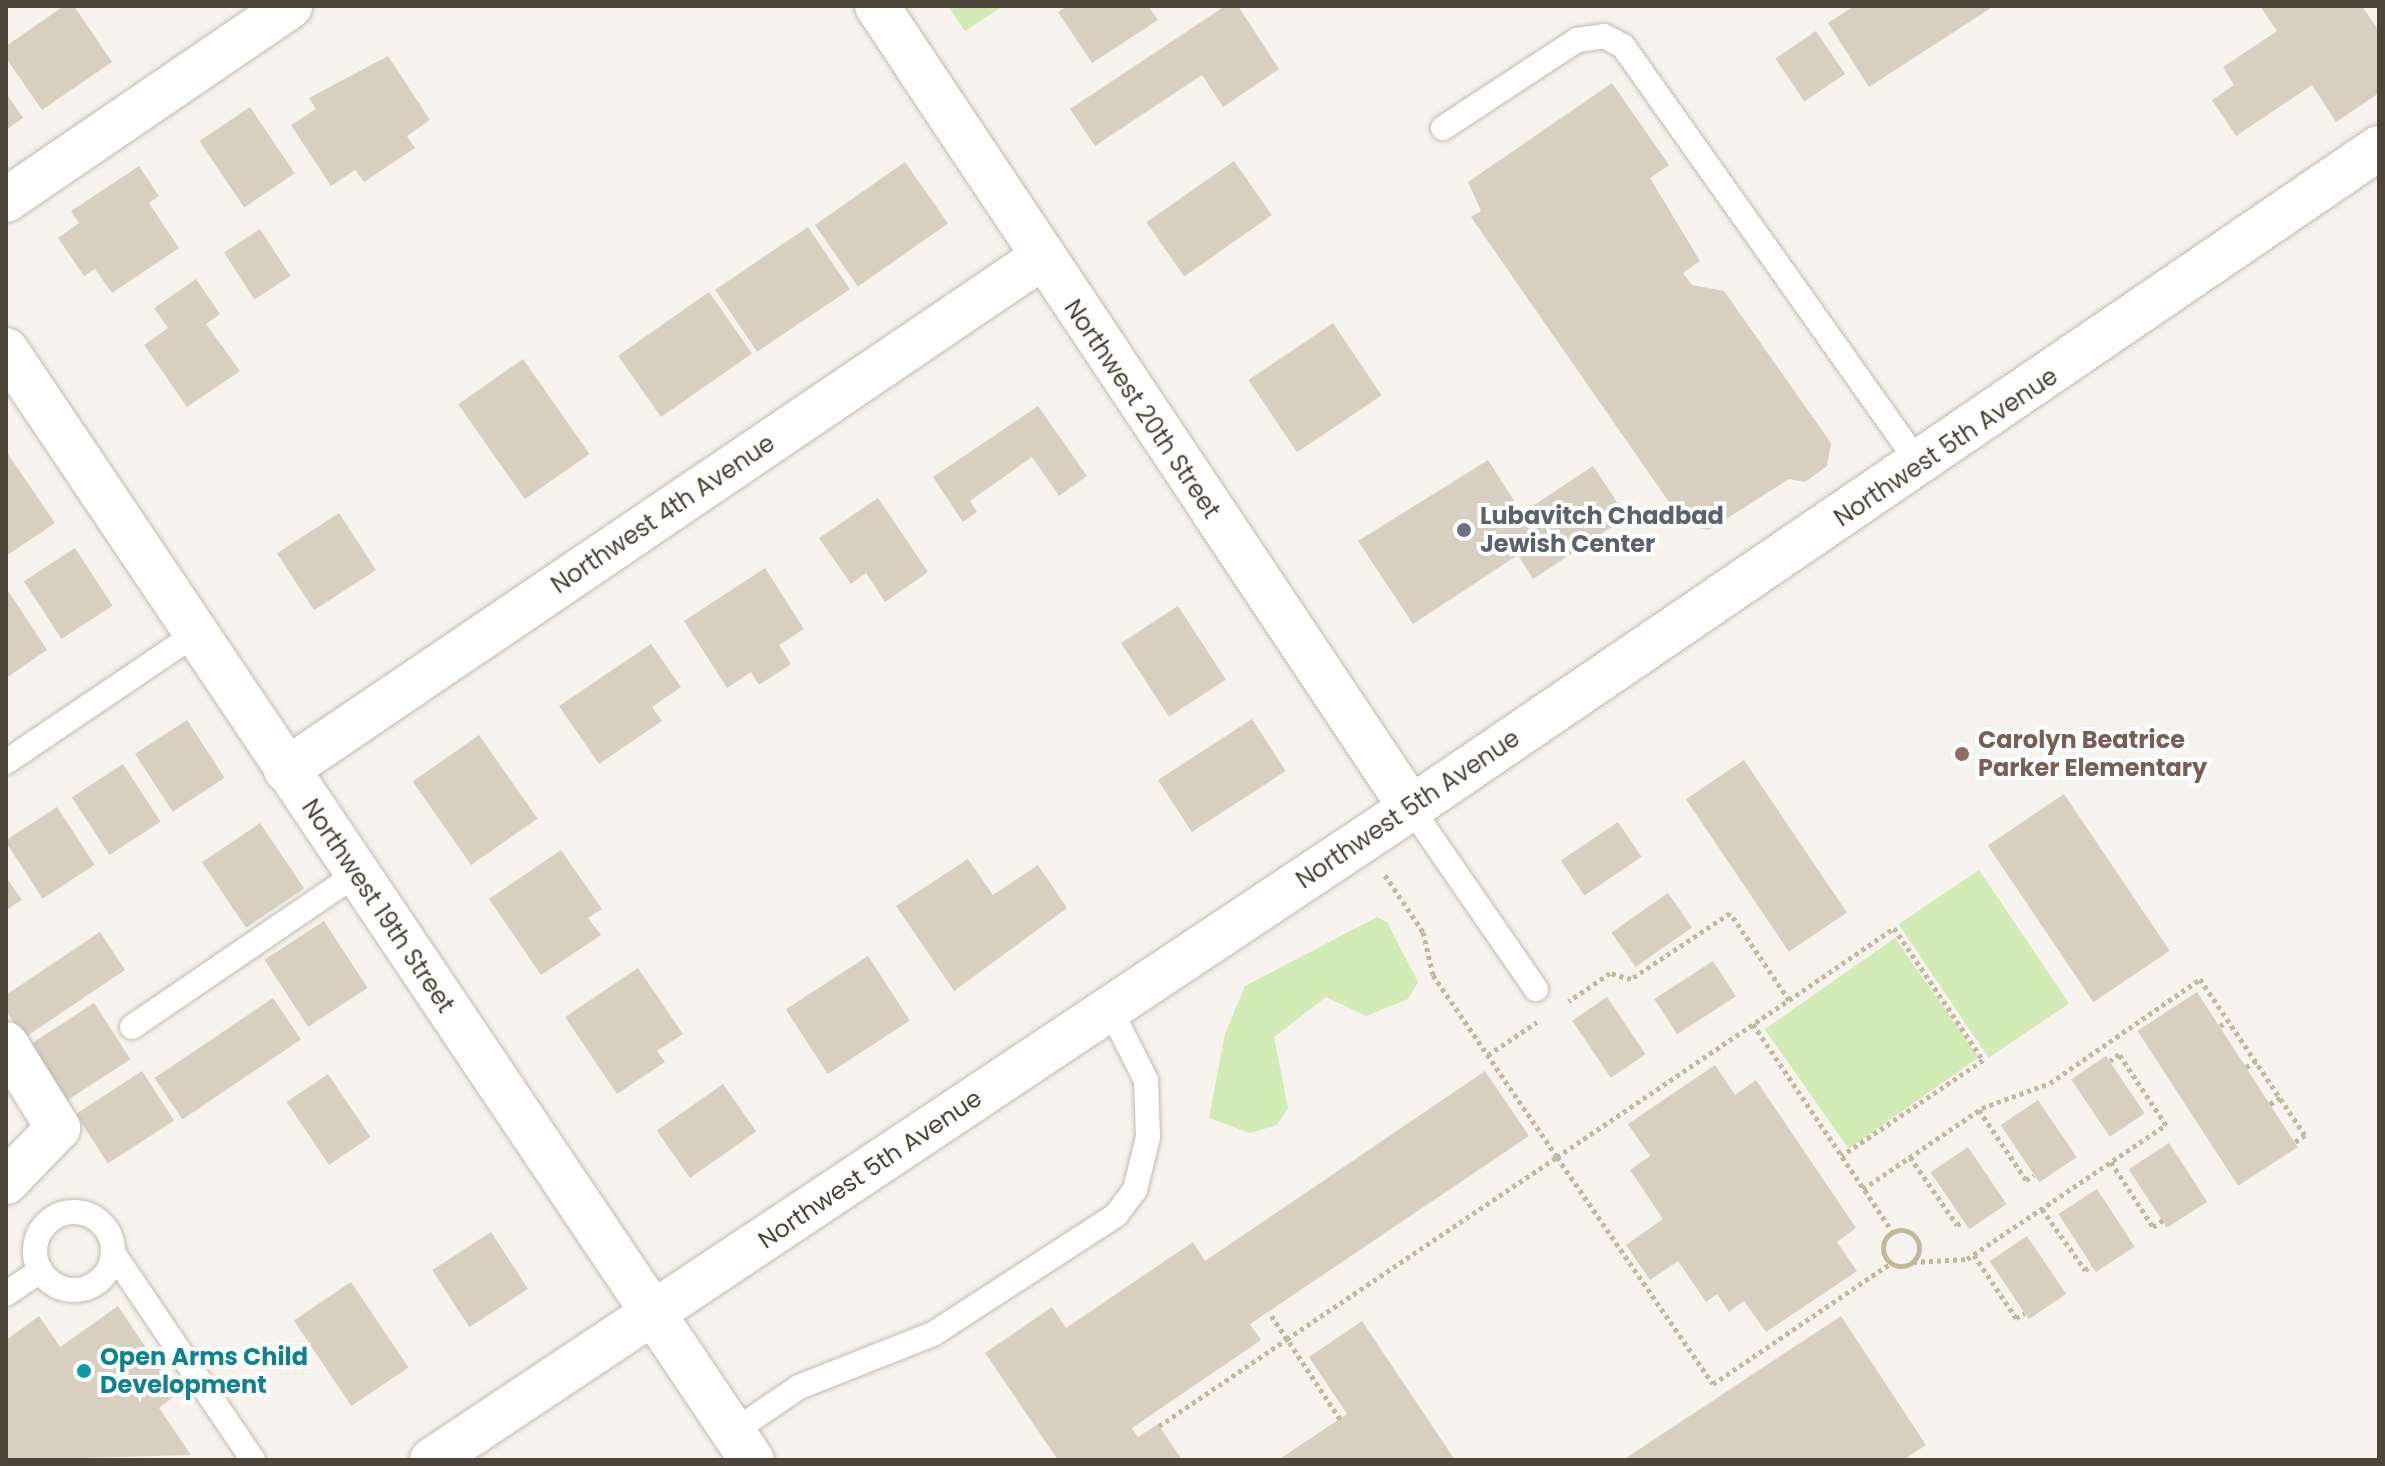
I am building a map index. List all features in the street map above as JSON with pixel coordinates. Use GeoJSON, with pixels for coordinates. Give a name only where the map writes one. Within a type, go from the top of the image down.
{"type":"FeatureCollection","features":[{"type":"Feature","properties":{"kind":"street"},"geometry":{"type":"LineString","coordinates":[[6,200],[290,6]]}},
{"type":"Feature","properties":{"kind":"street","name":"Northwest 20th Street"},"geometry":{"type":"LineString","coordinates":[[877,6],[1041,258],[1411,808]]}},
{"type":"Feature","properties":{"kind":"street","name":"Northwest 5th Avenue"},"geometry":{"type":"LineString","coordinates":[[432,1460],[1411,808],[1920,465],[2379,148]]}},
{"type":"Feature","properties":{"kind":"street","name":"Northwest 4th Avenue"},"geometry":{"type":"LineString","coordinates":[[286,770],[1041,258]]}},
{"type":"Feature","properties":{"kind":"street","name":"Northwest 19th Street"},"geometry":{"type":"LineString","coordinates":[[6,350],[743,1446]]}},
{"type":"Feature","properties":{"kind":"street"},"geometry":{"type":"LineString","coordinates":[[6,1044],[58,1128],[6,1182]]}},
{"type":"Feature","properties":{"kind":"lane"},"geometry":{"type":"LineString","coordinates":[[1443,128],[1577,40],[1604,36],[1623,46],[1920,465]]}},
{"type":"Feature","properties":{"kind":"lane"},"geometry":{"type":"LineString","coordinates":[[6,762],[195,634]]}},
{"type":"Feature","properties":{"kind":"lane"},"geometry":{"type":"LineString","coordinates":[[1411,808],[1536,989]]}},
{"type":"Feature","properties":{"kind":"lane"},"geometry":{"type":"LineString","coordinates":[[132,1027],[356,874]]}},
{"type":"Feature","properties":{"kind":"lane"},"geometry":{"type":"LineString","coordinates":[[743,1446],[799,1387],[933,1334],[1116,1215],[1135,1190],[1148,1123],[1146,1080],[1110,1009]]}},
{"type":"Feature","properties":{"kind":"lane"},"geometry":{"type":"LineString","coordinates":[[113,1253],[104,1276],[81,1289],[56,1285],[41,1270],[36,1242],[60,1214],[97,1219],[113,1253],[253,1460]]}},
{"type":"Feature","properties":{"kind":"lane"},"geometry":{"type":"LineString","coordinates":[[6,1294],[41,1270]]}},
{"type":"Feature","properties":{"kind":"path"},"geometry":{"type":"LineString","coordinates":[[1381,869],[1423,932],[1433,975],[1713,1384],[1891,1263],[1974,1255],[2166,1125],[2119,1054],[2110,1061]]}},
{"type":"Feature","properties":{"kind":"path"},"geometry":{"type":"LineString","coordinates":[[1561,1006],[1610,973],[1631,979],[1730,913],[1789,1000]]}},
{"type":"Feature","properties":{"kind":"path"},"geometry":{"type":"LineString","coordinates":[[1159,1426],[1894,928],[1983,1060],[1841,1156]]}},
{"type":"Feature","properties":{"kind":"path"},"geometry":{"type":"LineString","coordinates":[[1863,1189],[1979,1110],[2050,1083],[2200,979],[2305,1135],[2295,1142]]}},
{"type":"Feature","properties":{"kind":"path"},"geometry":{"type":"LineString","coordinates":[[1488,1055],[1549,1014]]}},
{"type":"Feature","properties":{"kind":"path"},"geometry":{"type":"LineString","coordinates":[[2220,1026],[2228,1021]]}},
{"type":"Feature","properties":{"kind":"path"},"geometry":{"type":"LineString","coordinates":[[1753,1024],[1893,1232]]}},
{"type":"Feature","properties":{"kind":"path"},"geometry":{"type":"LineString","coordinates":[[2246,1067],[2256,1061]]}},
{"type":"Feature","properties":{"kind":"path"},"geometry":{"type":"LineString","coordinates":[[2270,1104],[2280,1098]]}},
{"type":"Feature","properties":{"kind":"path"},"geometry":{"type":"LineString","coordinates":[[1979,1110],[2026,1180],[2034,1175]]}},
{"type":"Feature","properties":{"kind":"path"},"geometry":{"type":"LineString","coordinates":[[1910,1157],[1957,1225],[1963,1221]]}},
{"type":"Feature","properties":{"kind":"path"},"geometry":{"type":"LineString","coordinates":[[2111,1162],[2153,1227],[2163,1220]]}},
{"type":"Feature","properties":{"kind":"path"},"geometry":{"type":"LineString","coordinates":[[2042,1209],[2085,1270],[2093,1265]]}},
{"type":"Feature","properties":{"kind":"path"},"geometry":{"type":"LineString","coordinates":[[1891,1263],[1883,1248],[1893,1232],[1904,1230],[1918,1241],[1913,1262]]}},
{"type":"Feature","properties":{"kind":"path"},"geometry":{"type":"LineString","coordinates":[[1974,1255],[2016,1318],[2025,1313]]}},
{"type":"Feature","properties":{"kind":"path"},"geometry":{"type":"LineString","coordinates":[[1269,1312],[1340,1419]]}},
{"type":"Feature","properties":{"kind":"green space"},"geometry":{"type":"Polygon","coordinates":[[[948,6],[1003,6],[965,31],[948,6]]]}},
{"type":"Feature","properties":{"kind":"green space"},"geometry":{"type":"Polygon","coordinates":[[[1979,870],[2069,1003],[1989,1058],[1899,924],[1979,870]]]}},
{"type":"Feature","properties":{"kind":"green space"},"geometry":{"type":"Polygon","coordinates":[[[1377,917],[1387,922],[1418,982],[1408,999],[1366,1016],[1326,997],[1274,1037],[1288,1108],[1277,1125],[1250,1133],[1209,1118],[1225,1034],[1245,986],[1377,917]]]}},
{"type":"Feature","properties":{"kind":"green space"},"geometry":{"type":"Polygon","coordinates":[[[1895,938],[1979,1058],[1848,1149],[1765,1029],[1895,938]]]}},
{"type":"Feature","properties":{"kind":"building"},"geometry":{"type":"Polygon","coordinates":[[[64,6],[74,6],[112,62],[42,110],[6,58],[6,46],[64,6]]]}},
{"type":"Feature","properties":{"kind":"building"},"geometry":{"type":"Polygon","coordinates":[[[1067,6],[1148,6],[1158,20],[1092,63],[1058,12],[1067,6]]]}},
{"type":"Feature","properties":{"kind":"building"},"geometry":{"type":"Polygon","coordinates":[[[1225,6],[1238,6],[1279,69],[1223,107],[1202,75],[1095,146],[1070,109],[1225,6]]]}},
{"type":"Feature","properties":{"kind":"building"},"geometry":{"type":"Polygon","coordinates":[[[1854,6],[1994,6],[1869,87],[1828,23],[1854,6]]]}},
{"type":"Feature","properties":{"kind":"building"},"geometry":{"type":"Polygon","coordinates":[[[2260,6],[2362,6],[2379,31],[2379,93],[2336,122],[2312,85],[2236,136],[2212,100],[2234,85],[2223,67],[2277,31],[2260,6]]]}},
{"type":"Feature","properties":{"kind":"building"},"geometry":{"type":"Polygon","coordinates":[[[1816,31],[1845,74],[1804,102],[1775,58],[1816,31]]]}},
{"type":"Feature","properties":{"kind":"building"},"geometry":{"type":"Polygon","coordinates":[[[388,56],[430,120],[407,136],[415,148],[364,182],[355,170],[331,186],[291,125],[316,109],[309,98],[388,56]]]}},
{"type":"Feature","properties":{"kind":"building"},"geometry":{"type":"Polygon","coordinates":[[[1612,83],[1669,165],[1650,178],[1700,261],[1683,273],[1692,285],[1724,291],[1831,443],[1827,466],[1805,482],[1789,479],[1709,530],[1685,525],[1471,217],[1481,211],[1468,182],[1612,83]]]}},
{"type":"Feature","properties":{"kind":"building"},"geometry":{"type":"Polygon","coordinates":[[[6,93],[23,118],[6,130],[6,93]]]}},
{"type":"Feature","properties":{"kind":"building"},"geometry":{"type":"Polygon","coordinates":[[[250,107],[295,173],[244,207],[199,141],[250,107]]]}},
{"type":"Feature","properties":{"kind":"building"},"geometry":{"type":"Polygon","coordinates":[[[1234,161],[1272,215],[1184,276],[1146,222],[1234,161]]]}},
{"type":"Feature","properties":{"kind":"building"},"geometry":{"type":"Polygon","coordinates":[[[905,162],[948,223],[858,287],[815,225],[905,162]]]}},
{"type":"Feature","properties":{"kind":"building"},"geometry":{"type":"Polygon","coordinates":[[[139,166],[159,196],[149,203],[179,248],[112,293],[95,269],[84,276],[58,238],[79,223],[71,211],[139,166]]]}},
{"type":"Feature","properties":{"kind":"building"},"geometry":{"type":"Polygon","coordinates":[[[808,227],[850,289],[757,352],[715,290],[808,227]]]}},
{"type":"Feature","properties":{"kind":"building"},"geometry":{"type":"Polygon","coordinates":[[[260,229],[290,276],[254,299],[224,252],[260,229]]]}},
{"type":"Feature","properties":{"kind":"building"},"geometry":{"type":"Polygon","coordinates":[[[196,279],[220,314],[206,324],[240,371],[187,407],[144,345],[168,328],[154,308],[196,279]]]}},
{"type":"Feature","properties":{"kind":"building"},"geometry":{"type":"Polygon","coordinates":[[[709,292],[752,353],[661,417],[618,356],[709,292]]]}},
{"type":"Feature","properties":{"kind":"building"},"geometry":{"type":"Polygon","coordinates":[[[1333,323],[1382,395],[1297,452],[1248,380],[1333,323]]]}},
{"type":"Feature","properties":{"kind":"building"},"geometry":{"type":"Polygon","coordinates":[[[523,359],[590,454],[525,499],[458,404],[523,359]]]}},
{"type":"Feature","properties":{"kind":"building"},"geometry":{"type":"Polygon","coordinates":[[[1038,406],[1087,476],[1059,496],[1032,457],[970,501],[977,512],[963,522],[933,477],[1038,406]]]}},
{"type":"Feature","properties":{"kind":"building"},"geometry":{"type":"Polygon","coordinates":[[[6,451],[55,523],[6,556],[6,451]]]}},
{"type":"Feature","properties":{"kind":"building"},"geometry":{"type":"Polygon","coordinates":[[[1488,460],[1522,513],[1593,466],[1627,517],[1533,579],[1518,555],[1413,624],[1358,541],[1488,460]]]}},
{"type":"Feature","properties":{"kind":"building"},"geometry":{"type":"Polygon","coordinates":[[[878,498],[928,572],[885,602],[866,573],[851,584],[819,538],[878,498]]]}},
{"type":"Feature","properties":{"kind":"building"},"geometry":{"type":"Polygon","coordinates":[[[339,513],[376,570],[314,610],[277,553],[339,513]]]}},
{"type":"Feature","properties":{"kind":"building"},"geometry":{"type":"Polygon","coordinates":[[[75,548],[113,606],[61,639],[24,581],[75,548]]]}},
{"type":"Feature","properties":{"kind":"building"},"geometry":{"type":"Polygon","coordinates":[[[765,568],[804,629],[779,645],[791,664],[759,685],[751,672],[727,688],[684,621],[765,568]]]}},
{"type":"Feature","properties":{"kind":"building"},"geometry":{"type":"Polygon","coordinates":[[[9,592],[47,650],[6,678],[6,594],[9,592]]]}},
{"type":"Feature","properties":{"kind":"building"},"geometry":{"type":"Polygon","coordinates":[[[1178,606],[1226,680],[1169,717],[1121,643],[1178,606]]]}},
{"type":"Feature","properties":{"kind":"building"},"geometry":{"type":"Polygon","coordinates":[[[651,644],[681,687],[652,707],[662,721],[599,764],[559,706],[651,644]]]}},
{"type":"Feature","properties":{"kind":"building"},"geometry":{"type":"Polygon","coordinates":[[[1252,719],[1286,771],[1192,832],[1158,780],[1252,719]]]}},
{"type":"Feature","properties":{"kind":"building"},"geometry":{"type":"Polygon","coordinates":[[[187,720],[225,778],[173,812],[135,754],[187,720]]]}},
{"type":"Feature","properties":{"kind":"building"},"geometry":{"type":"Polygon","coordinates":[[[479,735],[538,819],[471,865],[413,781],[479,735]]]}},
{"type":"Feature","properties":{"kind":"building"},"geometry":{"type":"Polygon","coordinates":[[[1744,760],[1847,913],[1789,952],[1686,799],[1744,760]]]}},
{"type":"Feature","properties":{"kind":"building"},"geometry":{"type":"Polygon","coordinates":[[[123,764],[161,822],[109,855],[72,797],[123,764]]]}},
{"type":"Feature","properties":{"kind":"building"},"geometry":{"type":"Polygon","coordinates":[[[2064,794],[2170,951],[2093,1002],[1988,845],[2064,794]]]}},
{"type":"Feature","properties":{"kind":"building"},"geometry":{"type":"Polygon","coordinates":[[[57,807],[95,865],[43,899],[6,840],[57,807]]]}},
{"type":"Feature","properties":{"kind":"building"},"geometry":{"type":"Polygon","coordinates":[[[1618,822],[1641,857],[1584,895],[1561,861],[1618,822]]]}},
{"type":"Feature","properties":{"kind":"building"},"geometry":{"type":"Polygon","coordinates":[[[260,823],[304,888],[246,928],[202,862],[260,823]]]}},
{"type":"Feature","properties":{"kind":"building"},"geometry":{"type":"Polygon","coordinates":[[[561,850],[602,909],[588,918],[601,935],[541,975],[489,899],[561,850]]]}},
{"type":"Feature","properties":{"kind":"building"},"geometry":{"type":"Polygon","coordinates":[[[968,859],[993,895],[1038,865],[1067,908],[954,991],[896,906],[968,859]]]}},
{"type":"Feature","properties":{"kind":"building"},"geometry":{"type":"Polygon","coordinates":[[[6,877],[22,900],[6,910],[6,877]]]}},
{"type":"Feature","properties":{"kind":"building"},"geometry":{"type":"Polygon","coordinates":[[[1668,893],[1692,927],[1636,967],[1611,933],[1668,893]]]}},
{"type":"Feature","properties":{"kind":"building"},"geometry":{"type":"Polygon","coordinates":[[[324,921],[368,988],[308,1027],[264,960],[324,921]]]}},
{"type":"Feature","properties":{"kind":"building"},"geometry":{"type":"Polygon","coordinates":[[[100,932],[125,970],[24,1038],[6,1011],[6,995],[100,932]]]}},
{"type":"Feature","properties":{"kind":"building"},"geometry":{"type":"Polygon","coordinates":[[[868,956],[910,1021],[828,1074],[786,1009],[868,956]]]}},
{"type":"Feature","properties":{"kind":"building"},"geometry":{"type":"Polygon","coordinates":[[[1713,961],[1736,996],[1677,1034],[1654,999],[1713,961]]]}},
{"type":"Feature","properties":{"kind":"building"},"geometry":{"type":"Polygon","coordinates":[[[638,968],[683,1034],[657,1051],[665,1062],[617,1094],[565,1017],[638,968]]]}},
{"type":"Feature","properties":{"kind":"building"},"geometry":{"type":"Polygon","coordinates":[[[2197,992],[2298,1147],[2238,1186],[2137,1031],[2197,992]]]}},
{"type":"Feature","properties":{"kind":"building"},"geometry":{"type":"Polygon","coordinates":[[[1607,997],[1646,1054],[1611,1078],[1572,1020],[1607,997]]]}},
{"type":"Feature","properties":{"kind":"building"},"geometry":{"type":"Polygon","coordinates":[[[273,998],[301,1039],[182,1119],[154,1078],[273,998]]]}},
{"type":"Feature","properties":{"kind":"building"},"geometry":{"type":"Polygon","coordinates":[[[94,1003],[130,1059],[64,1102],[28,1046],[94,1003]]]}},
{"type":"Feature","properties":{"kind":"building"},"geometry":{"type":"Polygon","coordinates":[[[2106,1056],[2145,1113],[2110,1137],[2071,1079],[2106,1056]]]}},
{"type":"Feature","properties":{"kind":"building"},"geometry":{"type":"Polygon","coordinates":[[[1715,1065],[1735,1095],[1756,1080],[1856,1228],[1837,1242],[1857,1271],[1766,1332],[1744,1301],[1729,1312],[1717,1294],[1706,1302],[1678,1261],[1650,1280],[1626,1245],[1663,1219],[1630,1170],[1650,1156],[1628,1124],[1715,1065]]]}},
{"type":"Feature","properties":{"kind":"building"},"geometry":{"type":"Polygon","coordinates":[[[142,1071],[174,1120],[108,1164],[76,1114],[142,1071]]]}},
{"type":"Feature","properties":{"kind":"building"},"geometry":{"type":"Polygon","coordinates":[[[1485,1071],[1529,1136],[1250,1324],[1261,1340],[1132,1428],[1138,1437],[1158,1424],[1182,1460],[1058,1460],[985,1353],[1052,1307],[1066,1328],[1193,1242],[1205,1261],[1485,1071]]]}},
{"type":"Feature","properties":{"kind":"building"},"geometry":{"type":"Polygon","coordinates":[[[328,1074],[370,1137],[329,1165],[287,1102],[328,1074]]]}},
{"type":"Feature","properties":{"kind":"building"},"geometry":{"type":"Polygon","coordinates":[[[723,1084],[756,1132],[690,1178],[657,1130],[723,1084]]]}},
{"type":"Feature","properties":{"kind":"building"},"geometry":{"type":"Polygon","coordinates":[[[2038,1100],[2077,1157],[2039,1182],[2001,1125],[2038,1100]]]}},
{"type":"Feature","properties":{"kind":"building"},"geometry":{"type":"Polygon","coordinates":[[[2169,1143],[2207,1202],[2167,1228],[2129,1169],[2169,1143]]]}},
{"type":"Feature","properties":{"kind":"building"},"geometry":{"type":"Polygon","coordinates":[[[1968,1147],[2007,1204],[1969,1229],[1931,1172],[1968,1147]]]}},
{"type":"Feature","properties":{"kind":"building"},"geometry":{"type":"Polygon","coordinates":[[[2097,1189],[2135,1247],[2096,1272],[2058,1214],[2097,1189]]]}},
{"type":"Feature","properties":{"kind":"building"},"geometry":{"type":"Polygon","coordinates":[[[491,1232],[528,1289],[469,1327],[432,1270],[491,1232]]]}},
{"type":"Feature","properties":{"kind":"building"},"geometry":{"type":"Polygon","coordinates":[[[2027,1236],[2066,1294],[2029,1319],[1990,1261],[2027,1236]]]}},
{"type":"Feature","properties":{"kind":"building"},"geometry":{"type":"Polygon","coordinates":[[[351,1282],[409,1367],[351,1406],[294,1321],[351,1282]]]}},
{"type":"Feature","properties":{"kind":"building","name":"Open Arms Child Development"},"geometry":{"type":"Polygon","coordinates":[[[118,1306],[177,1394],[159,1408],[191,1455],[6,1460],[6,1340],[39,1316],[60,1347],[118,1306]]]}},
{"type":"Feature","properties":{"kind":"building"},"geometry":{"type":"Polygon","coordinates":[[[1841,1316],[1926,1445],[1903,1460],[1623,1460],[1841,1316]]]}},
{"type":"Feature","properties":{"kind":"building"},"geometry":{"type":"Polygon","coordinates":[[[1362,1321],[1455,1460],[1278,1460],[1347,1414],[1309,1357],[1362,1321]]]}},
{"type":"Feature","properties":{"kind":"place","name":"Lubavitch Chadbad Jewish Center"},"geometry":{"type":"Point","coordinates":[1464,530]}},
{"type":"Feature","properties":{"kind":"place","name":"Carolyn Beatrice Parker Elementary"},"geometry":{"type":"Point","coordinates":[1962,754]}},
{"type":"Feature","properties":{"kind":"place","name":"Open Arms Child Development"},"geometry":{"type":"Point","coordinates":[84,1371]}}]}
